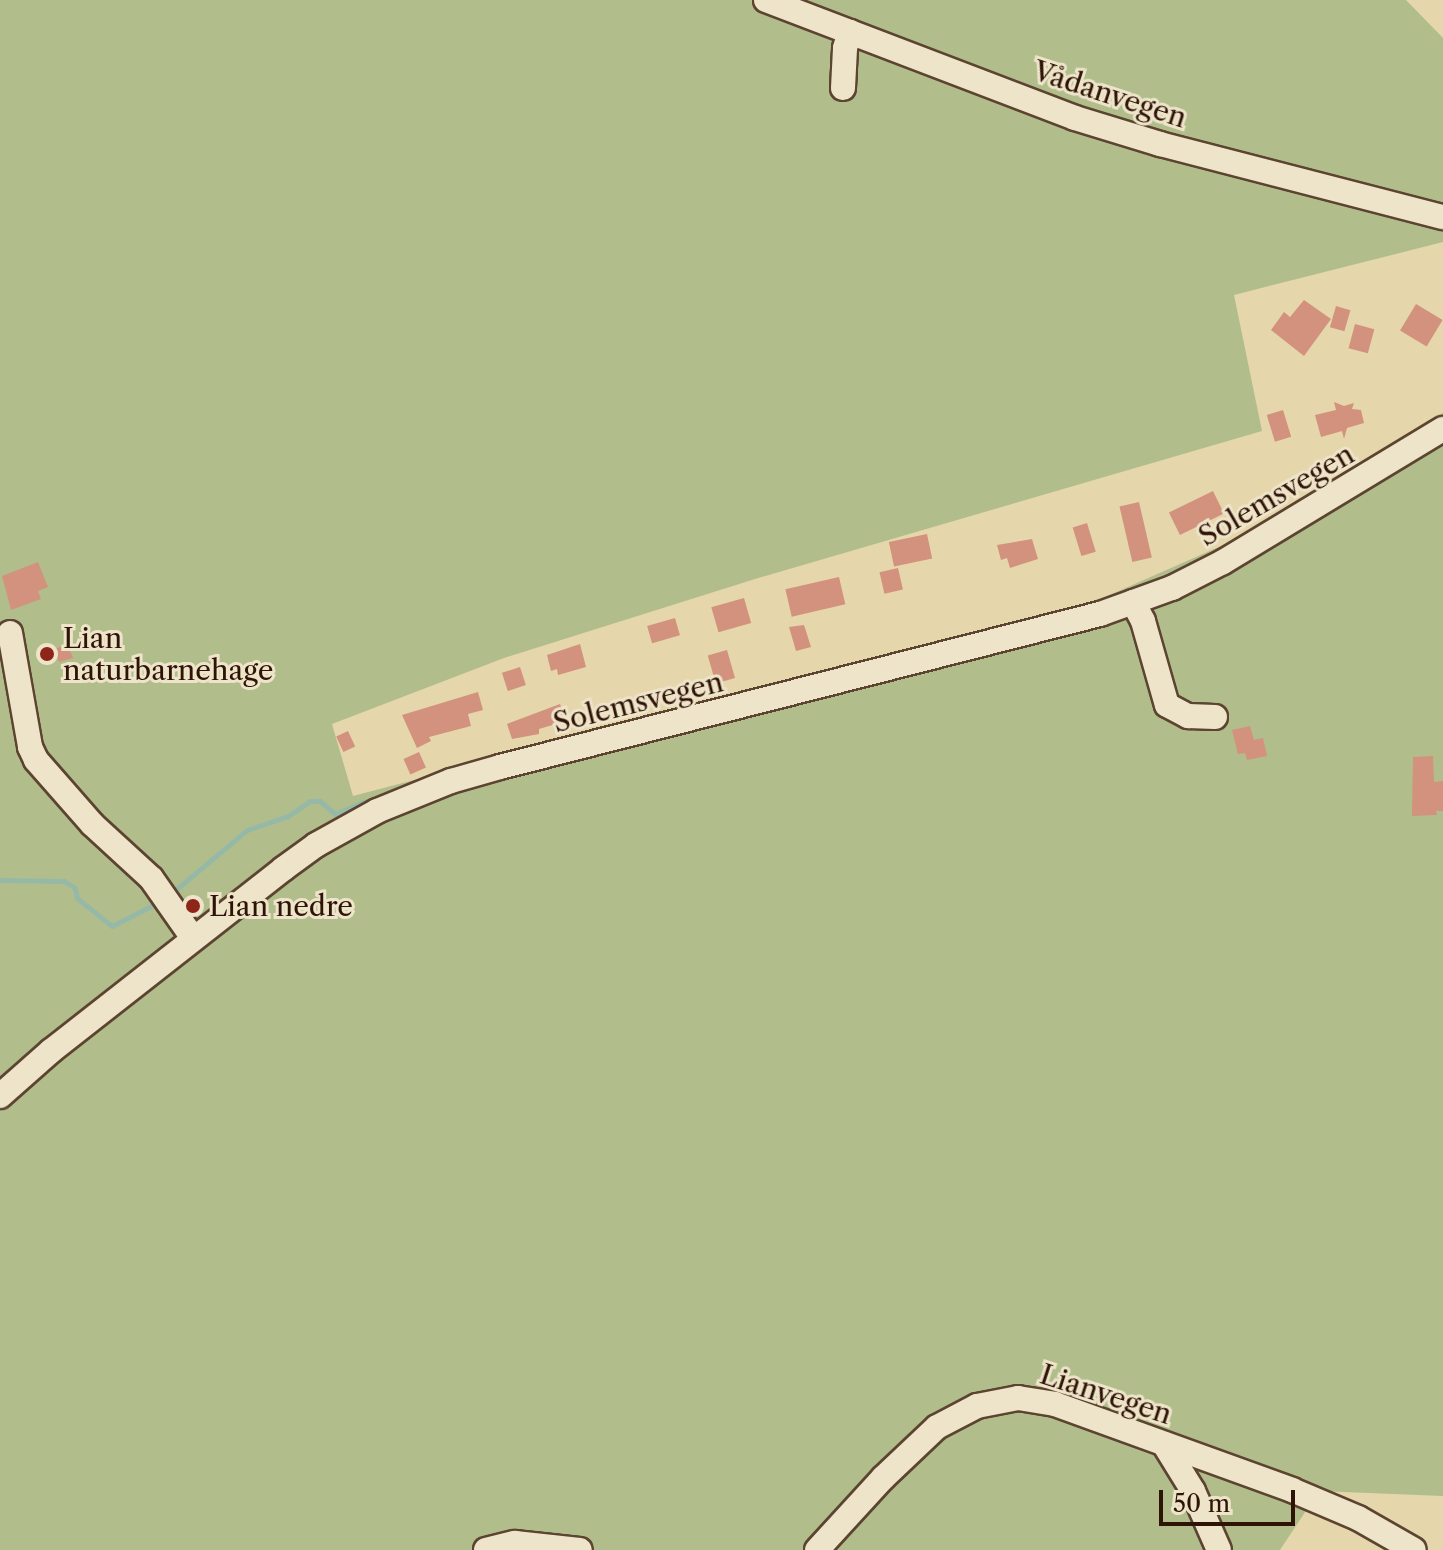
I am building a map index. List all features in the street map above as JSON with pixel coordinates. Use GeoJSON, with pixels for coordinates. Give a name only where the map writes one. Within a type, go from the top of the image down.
{"type":"FeatureCollection","features":[{"type":"Feature","properties":{"kind":"street","name":"Vådanvegen"},"geometry":{"type":"LineString","coordinates":[[766,0],[1075,118],[1160,144],[1443,217]]}},
{"type":"Feature","properties":{"kind":"street"},"geometry":{"type":"LineString","coordinates":[[843,88],[845,48],[850,32]]}},
{"type":"Feature","properties":{"kind":"street","name":"Solemsvegen"},"geometry":{"type":"LineString","coordinates":[[0,1096],[193,938],[316,845],[377,811],[451,781],[1043,630],[1133,602],[1172,588],[1268,537],[1443,429]]}},
{"type":"Feature","properties":{"kind":"street"},"geometry":{"type":"LineString","coordinates":[[1133,602],[1143,621],[1167,705],[1188,716],[1215,717]]}},
{"type":"Feature","properties":{"kind":"street"},"geometry":{"type":"LineString","coordinates":[[10,633],[30,747],[36,760],[92,824],[151,878],[193,938]]}},
{"type":"Feature","properties":{"kind":"street","name":"Lianvegen"},"geometry":{"type":"LineString","coordinates":[[817,1550],[911,1450],[937,1427],[977,1406],[999,1400],[1032,1399],[1339,1508],[1414,1550]]}},
{"type":"Feature","properties":{"kind":"street"},"geometry":{"type":"LineString","coordinates":[[1164,1444],[1193,1491],[1219,1550]]}},
{"type":"Feature","properties":{"kind":"street"},"geometry":{"type":"LineString","coordinates":[[486,1550],[515,1543],[580,1550]]}},
{"type":"Feature","properties":{"kind":"green space"},"geometry":{"type":"Polygon","coordinates":[[[0,0],[1406,0],[1443,38],[1443,242],[1234,295],[1262,431],[755,579],[504,658],[332,724],[353,796],[1096,601],[1255,531],[1443,413],[1443,1496],[1319,1491],[1280,1550],[0,1550],[0,0]]]}},
{"type":"Feature","properties":{"kind":"building"},"geometry":{"type":"Polygon","coordinates":[[[1304,300],[1331,319],[1304,356],[1271,330],[1284,312],[1290,317],[1304,300]]]}},
{"type":"Feature","properties":{"kind":"building"},"geometry":{"type":"Polygon","coordinates":[[[1416,304],[1443,320],[1427,347],[1400,331],[1416,304]]]}},
{"type":"Feature","properties":{"kind":"building"},"geometry":{"type":"Polygon","coordinates":[[[1336,306],[1350,310],[1344,331],[1330,327],[1336,306]]]}},
{"type":"Feature","properties":{"kind":"building"},"geometry":{"type":"Polygon","coordinates":[[[1355,324],[1374,329],[1368,353],[1349,348],[1355,324]]]}},
{"type":"Feature","properties":{"kind":"building"},"geometry":{"type":"Polygon","coordinates":[[[1334,402],[1344,406],[1354,403],[1352,409],[1361,410],[1364,423],[1347,428],[1344,439],[1342,431],[1321,437],[1315,415],[1336,410],[1334,402]]]}},
{"type":"Feature","properties":{"kind":"building"},"geometry":{"type":"Polygon","coordinates":[[[1283,410],[1291,437],[1275,442],[1267,415],[1283,410]]]}},
{"type":"Feature","properties":{"kind":"building"},"geometry":{"type":"Polygon","coordinates":[[[1213,491],[1224,513],[1180,535],[1169,512],[1213,491]]]}},
{"type":"Feature","properties":{"kind":"building"},"geometry":{"type":"Polygon","coordinates":[[[1139,502],[1152,558],[1132,562],[1120,506],[1139,502]]]}},
{"type":"Feature","properties":{"kind":"building"},"geometry":{"type":"Polygon","coordinates":[[[1087,523],[1096,552],[1081,556],[1073,527],[1087,523]]]}},
{"type":"Feature","properties":{"kind":"building"},"geometry":{"type":"Polygon","coordinates":[[[927,534],[932,558],[894,567],[889,542],[927,534]]]}},
{"type":"Feature","properties":{"kind":"building"},"geometry":{"type":"Polygon","coordinates":[[[1032,539],[1038,559],[1010,568],[1007,558],[1001,560],[997,545],[1032,539]]]}},
{"type":"Feature","properties":{"kind":"building"},"geometry":{"type":"Polygon","coordinates":[[[38,562],[48,587],[38,591],[41,599],[11,610],[2,576],[38,562]]]}},
{"type":"Feature","properties":{"kind":"building"},"geometry":{"type":"Polygon","coordinates":[[[898,568],[903,589],[884,594],[879,572],[898,568]]]}},
{"type":"Feature","properties":{"kind":"building"},"geometry":{"type":"Polygon","coordinates":[[[839,577],[845,604],[792,617],[785,589],[839,577]]]}},
{"type":"Feature","properties":{"kind":"building"},"geometry":{"type":"Polygon","coordinates":[[[744,598],[751,623],[718,632],[711,607],[744,598]]]}},
{"type":"Feature","properties":{"kind":"building"},"geometry":{"type":"Polygon","coordinates":[[[675,618],[680,635],[652,643],[647,626],[675,618]]]}},
{"type":"Feature","properties":{"kind":"building"},"geometry":{"type":"Polygon","coordinates":[[[804,625],[811,647],[796,651],[789,627],[804,625]]]}},
{"type":"Feature","properties":{"kind":"building"},"geometry":{"type":"Polygon","coordinates":[[[580,644],[586,667],[558,675],[557,669],[551,671],[547,655],[580,644]]]}},
{"type":"Feature","properties":{"kind":"building"},"geometry":{"type":"Polygon","coordinates":[[[68,645],[73,658],[59,662],[54,649],[68,645]]]}},
{"type":"Feature","properties":{"kind":"building"},"geometry":{"type":"Polygon","coordinates":[[[727,650],[735,678],[716,683],[708,656],[727,650]]]}},
{"type":"Feature","properties":{"kind":"building"},"geometry":{"type":"Polygon","coordinates":[[[520,667],[526,685],[508,691],[502,673],[520,667]]]}},
{"type":"Feature","properties":{"kind":"building"},"geometry":{"type":"Polygon","coordinates":[[[478,692],[483,710],[468,714],[471,726],[429,737],[431,741],[417,748],[402,715],[478,692]]]}},
{"type":"Feature","properties":{"kind":"building"},"geometry":{"type":"Polygon","coordinates":[[[560,704],[566,721],[539,729],[539,734],[512,739],[507,724],[560,704]]]}},
{"type":"Feature","properties":{"kind":"building"},"geometry":{"type":"Polygon","coordinates":[[[1250,726],[1254,740],[1263,738],[1267,756],[1247,760],[1245,753],[1238,754],[1232,730],[1250,726]]]}},
{"type":"Feature","properties":{"kind":"building"},"geometry":{"type":"Polygon","coordinates":[[[348,731],[355,746],[343,752],[336,736],[348,731]]]}},
{"type":"Feature","properties":{"kind":"building"},"geometry":{"type":"Polygon","coordinates":[[[419,752],[426,768],[410,774],[403,759],[419,752]]]}},
{"type":"Feature","properties":{"kind":"building"},"geometry":{"type":"Polygon","coordinates":[[[1433,756],[1434,782],[1443,781],[1443,811],[1436,811],[1437,815],[1412,816],[1413,757],[1433,756]]]}},
{"type":"Feature","properties":{"kind":"waterway"},"geometry":{"type":"LineString","coordinates":[[173,892],[247,830],[288,816],[310,801],[320,801],[335,814],[365,801]]}},
{"type":"Feature","properties":{"kind":"waterway"},"geometry":{"type":"LineString","coordinates":[[0,880],[64,881],[75,888],[77,898],[112,926],[157,903]]}},
{"type":"Feature","properties":{"kind":"place","name":"Lian naturbarnehage"},"geometry":{"type":"Point","coordinates":[47,654]}},
{"type":"Feature","properties":{"kind":"place","name":"Lian nedre"},"geometry":{"type":"Point","coordinates":[193,906]}}]}
